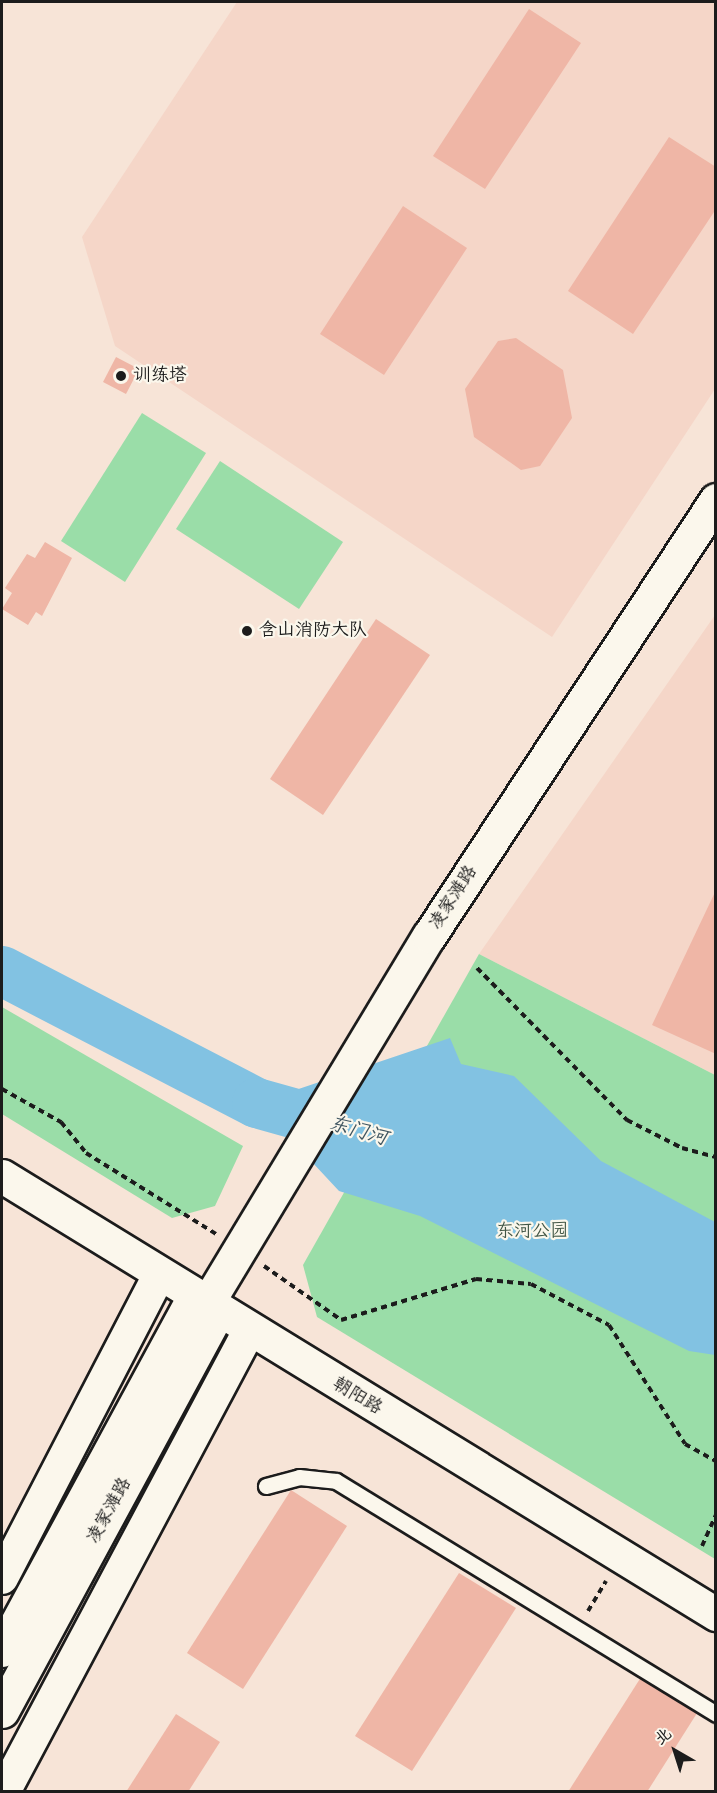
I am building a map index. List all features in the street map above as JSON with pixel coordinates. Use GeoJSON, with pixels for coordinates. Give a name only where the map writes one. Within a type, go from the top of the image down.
{"type":"FeatureCollection","features":[{"type":"Feature","properties":{"kind":"main road","name":"凌家滩路"},"geometry":{"type":"LineString","coordinates":[[2,1650],[238,1248],[404,976],[716,500]]}},
{"type":"Feature","properties":{"kind":"main road","name":"朝阳路"},"geometry":{"type":"LineString","coordinates":[[2,1176],[249,1331],[716,1614]]}},
{"type":"Feature","properties":{"kind":"main road","name":"凌家滩路"},"geometry":{"type":"LineString","coordinates":[[2,1711],[206,1304]]}},
{"type":"Feature","properties":{"kind":"street"},"geometry":{"type":"LineString","coordinates":[[2,1578],[159,1275]]}},
{"type":"Feature","properties":{"kind":"street"},"geometry":{"type":"LineString","coordinates":[[4,1791],[249,1331]]}},
{"type":"Feature","properties":{"kind":"lane"},"geometry":{"type":"LineString","coordinates":[[266,1486],[299,1477],[336,1481],[716,1713]]}},
{"type":"Feature","properties":{"kind":"path"},"geometry":{"type":"LineString","coordinates":[[477,968],[627,1120],[682,1148],[716,1157]]}},
{"type":"Feature","properties":{"kind":"path"},"geometry":{"type":"LineString","coordinates":[[2,1089],[61,1122],[86,1153],[238,1248],[341,1320],[476,1279],[531,1284],[609,1326],[685,1444],[716,1461]]}},
{"type":"Feature","properties":{"kind":"path"},"geometry":{"type":"LineString","coordinates":[[702,1546],[716,1515]]}},
{"type":"Feature","properties":{"kind":"path"},"geometry":{"type":"LineString","coordinates":[[578,1627],[621,1557]]}},
{"type":"Feature","properties":{"kind":"shaded area"},"geometry":{"type":"Polygon","coordinates":[[[237,2],[715,2],[715,389],[552,637],[115,346],[82,237],[237,2]]]}},
{"type":"Feature","properties":{"kind":"shaded area"},"geometry":{"type":"Polygon","coordinates":[[[715,615],[715,1075],[479,954],[715,615]]]}},
{"type":"Feature","properties":{"kind":"green space"},"geometry":{"type":"Polygon","coordinates":[[[142,413],[206,453],[125,582],[61,541],[142,413]]]}},
{"type":"Feature","properties":{"kind":"green space"},"geometry":{"type":"Polygon","coordinates":[[[220,461],[343,542],[299,609],[176,529],[220,461]]]}},
{"type":"Feature","properties":{"kind":"green space","name":"东河公园"},"geometry":{"type":"Polygon","coordinates":[[[479,954],[715,1075],[715,1559],[317,1317],[303,1265],[479,954]]]}},
{"type":"Feature","properties":{"kind":"green space"},"geometry":{"type":"Polygon","coordinates":[[[2,1007],[243,1146],[215,1206],[172,1218],[2,1114],[2,1007]]]}},
{"type":"Feature","properties":{"kind":"water"},"geometry":{"type":"Polygon","coordinates":[[[450,1038],[461,1064],[514,1076],[601,1161],[715,1222],[715,1355],[689,1351],[420,1216],[339,1191],[257,1103],[450,1038]]]}},
{"type":"Feature","properties":{"kind":"building"},"geometry":{"type":"Polygon","coordinates":[[[529,9],[581,43],[485,189],[433,156],[529,9]]]}},
{"type":"Feature","properties":{"kind":"building"},"geometry":{"type":"Polygon","coordinates":[[[669,137],[716,167],[716,209],[633,334],[568,291],[669,137]]]}},
{"type":"Feature","properties":{"kind":"building"},"geometry":{"type":"Polygon","coordinates":[[[403,206],[467,248],[384,375],[320,334],[403,206]]]}},
{"type":"Feature","properties":{"kind":"building"},"geometry":{"type":"Polygon","coordinates":[[[516,338],[563,370],[572,418],[540,466],[521,470],[474,437],[465,389],[498,341],[516,338]]]}},
{"type":"Feature","properties":{"kind":"building","name":"训练塔"},"geometry":{"type":"Polygon","coordinates":[[[116,357],[139,369],[126,394],[103,382],[116,357]]]}},
{"type":"Feature","properties":{"kind":"building"},"geometry":{"type":"Polygon","coordinates":[[[45,542],[72,558],[42,616],[36,612],[28,625],[2,609],[12,593],[5,588],[27,554],[35,558],[45,542]]]}},
{"type":"Feature","properties":{"kind":"building"},"geometry":{"type":"Polygon","coordinates":[[[376,619],[430,655],[323,815],[270,779],[376,619]]]}},
{"type":"Feature","properties":{"kind":"building"},"geometry":{"type":"Polygon","coordinates":[[[716,890],[716,1054],[652,1025],[716,890]]]}},
{"type":"Feature","properties":{"kind":"building"},"geometry":{"type":"Polygon","coordinates":[[[291,1490],[347,1526],[243,1689],[187,1653],[291,1490]]]}},
{"type":"Feature","properties":{"kind":"building"},"geometry":{"type":"Polygon","coordinates":[[[459,1573],[516,1608],[412,1771],[355,1736],[459,1573]]]}},
{"type":"Feature","properties":{"kind":"building"},"geometry":{"type":"Polygon","coordinates":[[[643,1674],[699,1710],[647,1792],[568,1792],[643,1674]]]}},
{"type":"Feature","properties":{"kind":"building"},"geometry":{"type":"Polygon","coordinates":[[[176,1714],[220,1742],[188,1792],[126,1792],[176,1714]]]}},
{"type":"Feature","properties":{"kind":"waterway","name":"东门河"},"geometry":{"type":"LineString","coordinates":[[2,971],[257,1103],[321,1121]]}},
{"type":"Feature","properties":{"kind":"place","name":"训练塔"},"geometry":{"type":"Point","coordinates":[121,376]}},
{"type":"Feature","properties":{"kind":"place","name":"含山消防大队"},"geometry":{"type":"Point","coordinates":[247,631]}}]}
